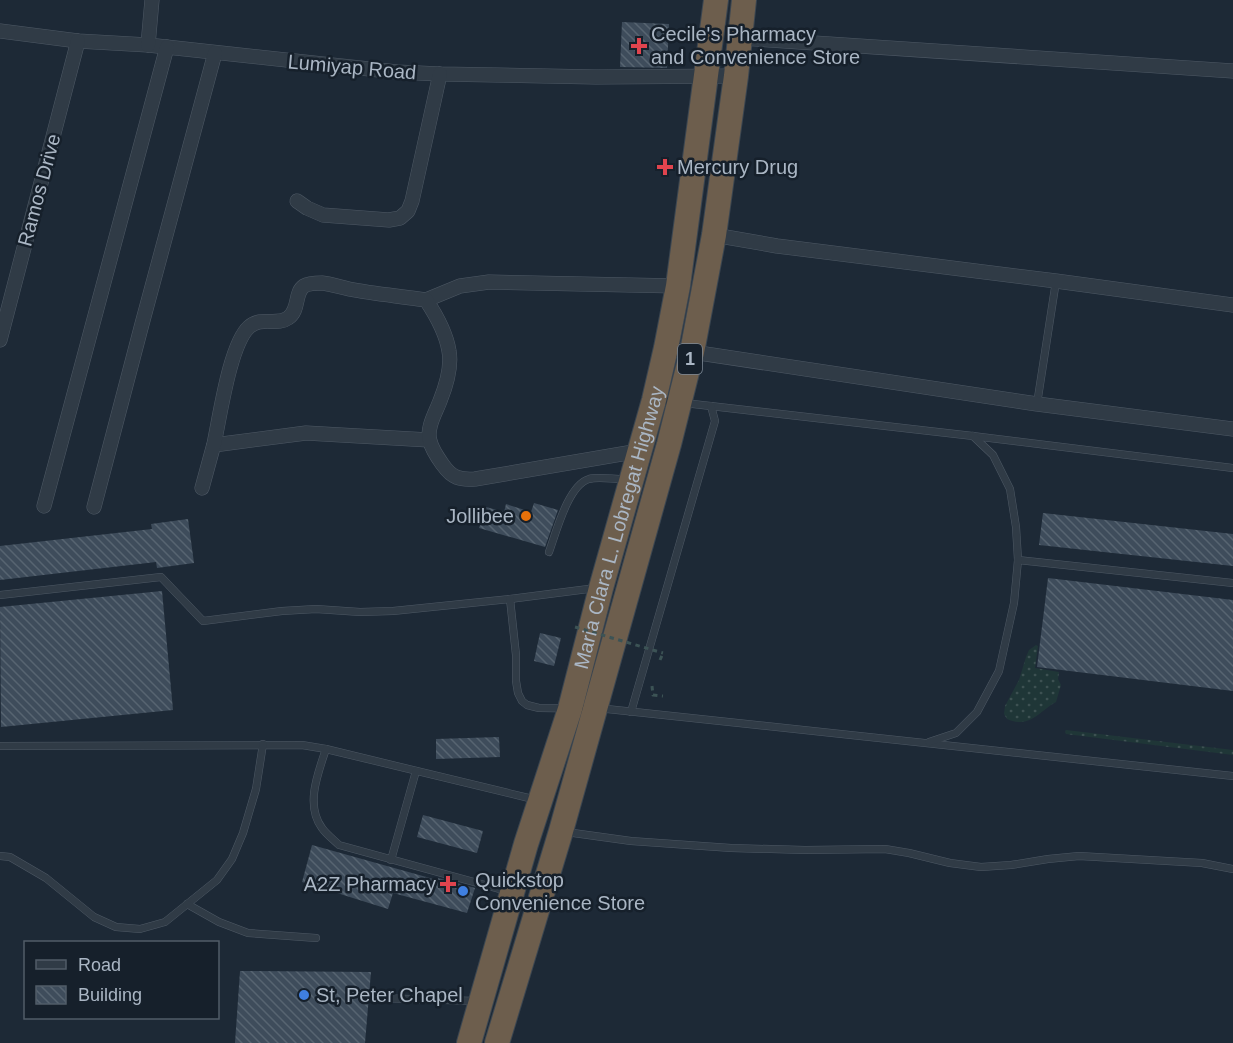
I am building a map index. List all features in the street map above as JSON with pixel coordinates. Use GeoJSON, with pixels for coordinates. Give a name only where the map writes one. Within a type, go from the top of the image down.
{"type":"FeatureCollection","features":[{"type":"Feature","properties":{"kind":"highway","name":"Maria Clara L. Lobregat Highway"},"geometry":{"type":"LineString","coordinates":[[469,1043],[512,892],[570,709],[601,588],[654,400],[678,286],[716,0]]}},
{"type":"Feature","properties":{"kind":"highway","name":"Maria Clara L. Lobregat Highway"},"geometry":{"type":"LineString","coordinates":[[497,1043],[561,831],[692,352],[714,235],[744,0]]}},
{"type":"Feature","properties":{"kind":"street"},"geometry":{"type":"LineString","coordinates":[[148,45],[152,0]]}},
{"type":"Feature","properties":{"kind":"street","name":"Lumiyap Road"},"geometry":{"type":"LineString","coordinates":[[0,31],[78,41],[148,45],[397,72],[596,77],[736,76]]}},
{"type":"Feature","properties":{"kind":"street"},"geometry":{"type":"LineString","coordinates":[[740,38],[1233,71]]}},
{"type":"Feature","properties":{"kind":"street","name":"Ramos Drive"},"geometry":{"type":"LineString","coordinates":[[0,340],[78,41]]}},
{"type":"Feature","properties":{"kind":"street"},"geometry":{"type":"LineString","coordinates":[[44,506],[167,47]]}},
{"type":"Feature","properties":{"kind":"street"},"geometry":{"type":"LineString","coordinates":[[94,507],[215,53]]}},
{"type":"Feature","properties":{"kind":"street"},"geometry":{"type":"LineString","coordinates":[[297,201],[323,215],[389,220],[400,218],[408,211],[440,74]]}},
{"type":"Feature","properties":{"kind":"street"},"geometry":{"type":"LineString","coordinates":[[714,235],[777,246],[1233,306]]}},
{"type":"Feature","properties":{"kind":"street"},"geometry":{"type":"LineString","coordinates":[[202,488],[232,361],[240,338],[254,323],[286,320],[297,306],[299,292],[304,286],[321,283],[426,300],[460,286],[489,282],[678,286]]}},
{"type":"Feature","properties":{"kind":"street"},"geometry":{"type":"LineString","coordinates":[[426,300],[445,334],[450,352],[448,376],[430,429],[429,440],[437,458],[454,477],[462,480],[494,476],[639,451]]}},
{"type":"Feature","properties":{"kind":"street"},"geometry":{"type":"LineString","coordinates":[[666,348],[1037,404],[1233,429]]}},
{"type":"Feature","properties":{"kind":"street"},"geometry":{"type":"LineString","coordinates":[[214,445],[306,433],[429,440]]}},
{"type":"Feature","properties":{"kind":"lane"},"geometry":{"type":"LineString","coordinates":[[1037,404],[1056,281]]}},
{"type":"Feature","properties":{"kind":"lane"},"geometry":{"type":"LineString","coordinates":[[654,400],[1233,468]]}},
{"type":"Feature","properties":{"kind":"lane"},"geometry":{"type":"LineString","coordinates":[[631,712],[715,421],[711,406]]}},
{"type":"Feature","properties":{"kind":"lane"},"geometry":{"type":"LineString","coordinates":[[927,743],[956,733],[977,712],[999,671],[1014,603],[1018,560],[1010,489],[993,455],[973,436]]}},
{"type":"Feature","properties":{"kind":"lane"},"geometry":{"type":"LineString","coordinates":[[549,552],[574,490],[590,478],[631,480]]}},
{"type":"Feature","properties":{"kind":"lane"},"geometry":{"type":"LineString","coordinates":[[1018,560],[1233,583]]}},
{"type":"Feature","properties":{"kind":"lane"},"geometry":{"type":"LineString","coordinates":[[0,595],[161,577],[203,621],[282,610],[393,611],[601,588]]}},
{"type":"Feature","properties":{"kind":"lane"},"geometry":{"type":"LineString","coordinates":[[510,599],[518,693],[527,705],[539,708],[631,712],[1233,776]]}},
{"type":"Feature","properties":{"kind":"lane"},"geometry":{"type":"LineString","coordinates":[[0,856],[10,857],[46,878],[94,917],[116,927],[140,929],[165,922],[217,880],[232,859],[256,789],[262,744]]}},
{"type":"Feature","properties":{"kind":"lane"},"geometry":{"type":"LineString","coordinates":[[0,746],[302,745],[540,801]]}},
{"type":"Feature","properties":{"kind":"lane"},"geometry":{"type":"LineString","coordinates":[[326,749],[314,787],[315,813],[322,828],[339,845],[512,892]]}},
{"type":"Feature","properties":{"kind":"lane"},"geometry":{"type":"LineString","coordinates":[[391,860],[416,771]]}},
{"type":"Feature","properties":{"kind":"lane"},"geometry":{"type":"LineString","coordinates":[[561,831],[631,841],[730,848],[885,849],[981,867],[1079,856],[1202,863],[1233,869]]}},
{"type":"Feature","properties":{"kind":"lane"},"geometry":{"type":"LineString","coordinates":[[187,904],[219,922],[248,933],[316,938]]}},
{"type":"Feature","properties":{"kind":"lane"},"geometry":{"type":"LineString","coordinates":[[377,998],[481,1001]]}},
{"type":"Feature","properties":{"kind":"path"},"geometry":{"type":"LineString","coordinates":[[575,627],[663,653]]}},
{"type":"Feature","properties":{"kind":"path"},"geometry":{"type":"LineString","coordinates":[[652,686],[653,695],[663,696]]}},
{"type":"Feature","properties":{"kind":"green space"},"geometry":{"type":"Polygon","coordinates":[[[1038,646],[1035,668],[1059,672],[1058,679],[1061,685],[1056,702],[1028,721],[1015,722],[1007,719],[1004,714],[1005,706],[1019,680],[1029,650],[1038,646]]]}},
{"type":"Feature","properties":{"kind":"green space"},"geometry":{"type":"Polygon","coordinates":[[[1066,730],[1233,750],[1233,755],[1066,734],[1066,730]]]}},
{"type":"Feature","properties":{"kind":"building"},"geometry":{"type":"Polygon","coordinates":[[[622,22],[669,24],[667,68],[620,67],[622,22]]]}},
{"type":"Feature","properties":{"kind":"building"},"geometry":{"type":"Polygon","coordinates":[[[534,503],[558,510],[545,547],[479,528],[486,507],[504,512],[506,504],[531,512],[534,503]]]}},
{"type":"Feature","properties":{"kind":"building"},"geometry":{"type":"Polygon","coordinates":[[[1043,513],[1233,534],[1233,566],[1039,545],[1043,513]]]}},
{"type":"Feature","properties":{"kind":"building"},"geometry":{"type":"Polygon","coordinates":[[[188,519],[194,563],[157,568],[156,562],[0,580],[0,546],[152,529],[151,524],[188,519]]]}},
{"type":"Feature","properties":{"kind":"building"},"geometry":{"type":"Polygon","coordinates":[[[1048,578],[1233,600],[1233,691],[1037,667],[1048,578]]]}},
{"type":"Feature","properties":{"kind":"building"},"geometry":{"type":"Polygon","coordinates":[[[162,591],[173,710],[1,727],[0,607],[162,591]]]}},
{"type":"Feature","properties":{"kind":"building"},"geometry":{"type":"Polygon","coordinates":[[[540,633],[561,638],[554,666],[534,661],[540,633]]]}},
{"type":"Feature","properties":{"kind":"building"},"geometry":{"type":"Polygon","coordinates":[[[499,737],[500,757],[436,759],[436,739],[499,737]]]}},
{"type":"Feature","properties":{"kind":"building"},"geometry":{"type":"Polygon","coordinates":[[[423,815],[483,831],[477,853],[417,837],[423,815]]]}},
{"type":"Feature","properties":{"kind":"building"},"geometry":{"type":"Polygon","coordinates":[[[312,845],[437,880],[438,878],[475,888],[467,913],[393,893],[388,909],[302,882],[312,845]]]}},
{"type":"Feature","properties":{"kind":"building","name":"St, Peter Chapel"},"geometry":{"type":"Polygon","coordinates":[[[240,971],[371,972],[365,1043],[235,1043],[240,971]]]}},
{"type":"Feature","properties":{"kind":"place","name":"Cecile's Pharmacy and Convenience Store"},"geometry":{"type":"Point","coordinates":[639,46]}},
{"type":"Feature","properties":{"kind":"place","name":"Mercury Drug"},"geometry":{"type":"Point","coordinates":[665,167]}},
{"type":"Feature","properties":{"kind":"place","name":"Jollibee"},"geometry":{"type":"Point","coordinates":[526,516]}},
{"type":"Feature","properties":{"kind":"place","name":"A2Z Pharmacy"},"geometry":{"type":"Point","coordinates":[448,884]}},
{"type":"Feature","properties":{"kind":"place","name":"Quickstop Convenience Store"},"geometry":{"type":"Point","coordinates":[463,891]}},
{"type":"Feature","properties":{"kind":"place","name":"St, Peter Chapel"},"geometry":{"type":"Point","coordinates":[304,995]}}]}
